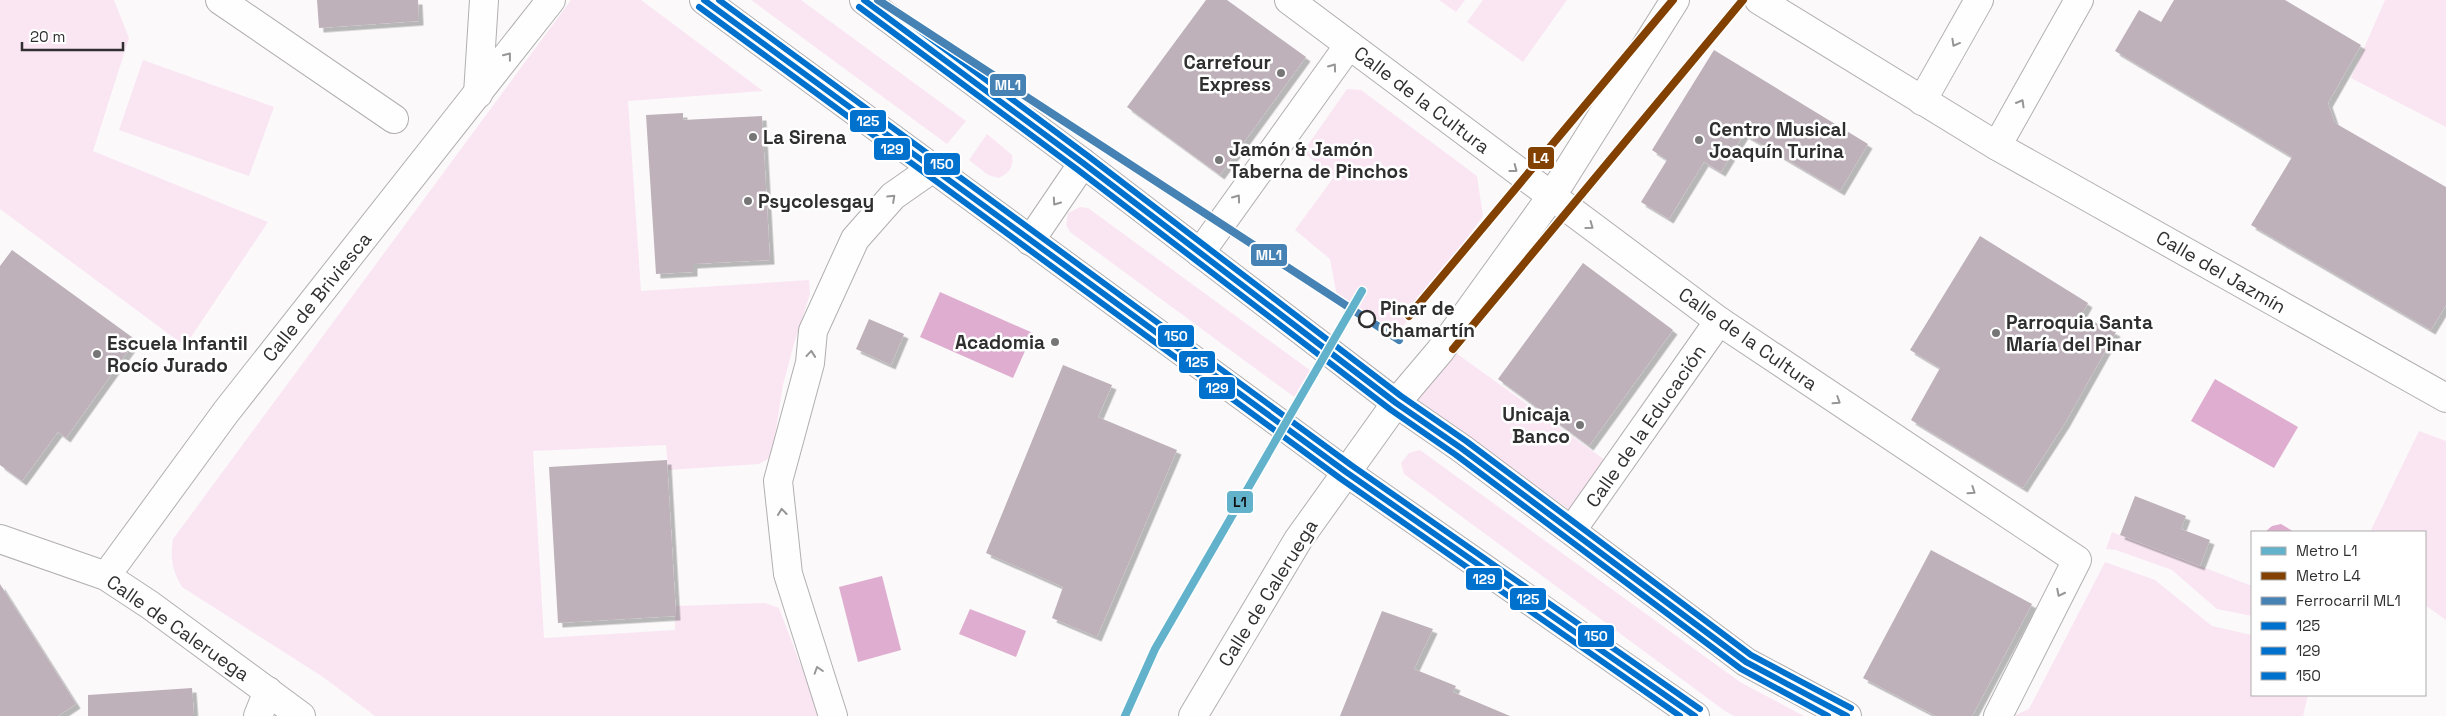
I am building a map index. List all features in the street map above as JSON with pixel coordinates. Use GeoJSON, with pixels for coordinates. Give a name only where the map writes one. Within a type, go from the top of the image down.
{"type":"FeatureCollection","features":[{"type":"Feature","properties":{"kind":"street"},"geometry":{"type":"LineString","coordinates":[[220,0],[394,119]]}},
{"type":"Feature","properties":{"kind":"street"},"geometry":{"type":"LineString","coordinates":[[478,94],[484,0]]}},
{"type":"Feature","properties":{"kind":"street","name":"Calle de Briviesca"},"geometry":{"type":"LineString","coordinates":[[106,576],[249,382],[551,0]]}},
{"type":"Feature","properties":{"kind":"street"},"geometry":{"type":"LineString","coordinates":[[704,0],[1346,472],[1695,716]]}},
{"type":"Feature","properties":{"kind":"street"},"geometry":{"type":"LineString","coordinates":[[864,0],[1083,163],[1396,403],[1461,448],[1572,530],[1746,662],[1847,716]]}},
{"type":"Feature","properties":{"kind":"street","name":"Calle de la Cultura"},"geometry":{"type":"LineString","coordinates":[[1289,0],[1720,321],[2077,560],[1998,716]]}},
{"type":"Feature","properties":{"kind":"street","name":"Calle de Caleruega"},"geometry":{"type":"LineString","coordinates":[[1193,716],[1298,540],[1396,403],[1440,351],[1551,197],[1675,0]]}},
{"type":"Feature","properties":{"kind":"street","name":"Calle del Jazmín"},"geometry":{"type":"LineString","coordinates":[[1760,0],[1997,146],[2446,398]]}},
{"type":"Feature","properties":{"kind":"street"},"geometry":{"type":"LineString","coordinates":[[1922,101],[1978,0]]}},
{"type":"Feature","properties":{"kind":"street"},"geometry":{"type":"LineString","coordinates":[[1997,146],[2080,0]]}},
{"type":"Feature","properties":{"kind":"street"},"geometry":{"type":"LineString","coordinates":[[1200,253],[1349,45]]}},
{"type":"Feature","properties":{"kind":"street"},"geometry":{"type":"LineString","coordinates":[[1030,241],[1083,163]]}},
{"type":"Feature","properties":{"kind":"street"},"geometry":{"type":"LineString","coordinates":[[834,716],[788,574],[778,481],[810,363],[813,330],[854,239],[893,196],[932,168]]}},
{"type":"Feature","properties":{"kind":"street","name":"Calle de la Educación"},"geometry":{"type":"LineString","coordinates":[[1572,530],[1720,321]]}},
{"type":"Feature","properties":{"kind":"street","name":"Calle de Caleruega"},"geometry":{"type":"LineString","coordinates":[[0,539],[106,576],[150,605],[301,716]]}},
{"type":"Feature","properties":{"kind":"street","name":"Calle de Caleruega"},"geometry":{"type":"LineString","coordinates":[[258,716],[268,691]]}},
{"type":"Feature","properties":{"kind":"shaded area"},"geometry":{"type":"Polygon","coordinates":[[[0,0],[114,0],[129,38],[93,151],[268,222],[185,346],[0,209],[0,0]]]}},
{"type":"Feature","properties":{"kind":"shaded area"},"geometry":{"type":"Polygon","coordinates":[[[571,0],[641,0],[763,91],[628,101],[641,291],[809,280],[810,294],[783,385],[773,448],[768,459],[759,464],[668,470],[666,445],[533,451],[544,638],[675,630],[675,606],[765,603],[779,608],[820,716],[375,716],[323,677],[182,587],[176,575],[172,558],[173,539],[571,0]]]}},
{"type":"Feature","properties":{"kind":"shaded area"},"geometry":{"type":"Polygon","coordinates":[[[751,0],[801,0],[966,121],[947,144],[751,0]]]}},
{"type":"Feature","properties":{"kind":"shaded area"},"geometry":{"type":"Polygon","coordinates":[[[1439,0],[1465,0],[1456,12],[1439,0]]]}},
{"type":"Feature","properties":{"kind":"shaded area"},"geometry":{"type":"Polygon","coordinates":[[[1483,0],[1567,0],[1523,62],[1467,22],[1483,0]]]}},
{"type":"Feature","properties":{"kind":"shaded area"},"geometry":{"type":"Polygon","coordinates":[[[2385,0],[2446,0],[2446,127],[2351,78],[2385,0]]]}},
{"type":"Feature","properties":{"kind":"shaded area"},"geometry":{"type":"Polygon","coordinates":[[[143,60],[274,107],[249,176],[119,130],[143,60]]]}},
{"type":"Feature","properties":{"kind":"shaded area"},"geometry":{"type":"Polygon","coordinates":[[[1347,89],[1361,90],[1477,176],[1483,216],[1394,339],[1338,302],[1330,259],[1295,230],[1334,177],[1303,152],[1347,89]]]}},
{"type":"Feature","properties":{"kind":"shaded area"},"geometry":{"type":"Polygon","coordinates":[[[987,134],[1012,155],[1010,169],[999,178],[988,175],[969,160],[987,134]]]}},
{"type":"Feature","properties":{"kind":"shaded area"},"geometry":{"type":"Polygon","coordinates":[[[1080,207],[1088,208],[1318,376],[1301,402],[1070,232],[1066,225],[1068,213],[1080,207]]]}},
{"type":"Feature","properties":{"kind":"shaded area"},"geometry":{"type":"Polygon","coordinates":[[[940,292],[1033,333],[1013,378],[920,337],[940,292]]]}},
{"type":"Feature","properties":{"kind":"shaded area"},"geometry":{"type":"Polygon","coordinates":[[[1453,351],[1605,460],[1571,511],[1416,400],[1453,351]]]}},
{"type":"Feature","properties":{"kind":"shaded area"},"geometry":{"type":"Polygon","coordinates":[[[2215,379],[2298,427],[2274,468],[2191,421],[2215,379]]]}},
{"type":"Feature","properties":{"kind":"shaded area"},"geometry":{"type":"Polygon","coordinates":[[[2419,431],[2446,441],[2446,620],[2426,606],[2426,531],[2370,531],[2419,431]]]}},
{"type":"Feature","properties":{"kind":"shaded area"},"geometry":{"type":"Polygon","coordinates":[[[1420,450],[1740,682],[1804,716],[1734,716],[1725,711],[1404,474],[1401,463],[1409,453],[1420,450]]]}},
{"type":"Feature","properties":{"kind":"shaded area"},"geometry":{"type":"Polygon","coordinates":[[[2281,524],[2292,531],[2266,531],[2272,526],[2281,524]]]}},
{"type":"Feature","properties":{"kind":"shaded area"},"geometry":{"type":"Polygon","coordinates":[[[2112,532],[2251,586],[2251,616],[2217,609],[2172,570],[2116,550],[2106,549],[2112,532]]]}},
{"type":"Feature","properties":{"kind":"shaded area"},"geometry":{"type":"Polygon","coordinates":[[[2105,562],[2155,580],[2212,626],[2251,635],[2251,696],[2308,696],[2303,716],[2013,716],[2029,709],[2105,562]]]}},
{"type":"Feature","properties":{"kind":"shaded area"},"geometry":{"type":"Polygon","coordinates":[[[882,576],[901,650],[858,662],[839,587],[882,576]]]}},
{"type":"Feature","properties":{"kind":"shaded area"},"geometry":{"type":"Polygon","coordinates":[[[970,609],[1026,631],[1016,657],[959,634],[970,609]]]}},
{"type":"Feature","properties":{"kind":"building"},"geometry":{"type":"Polygon","coordinates":[[[317,0],[418,0],[419,21],[319,28],[317,0]]]}},
{"type":"Feature","properties":{"kind":"building"},"geometry":{"type":"Polygon","coordinates":[[[1206,0],[1227,0],[1306,57],[1220,175],[1127,107],[1206,0]]]}},
{"type":"Feature","properties":{"kind":"building"},"geometry":{"type":"Polygon","coordinates":[[[2174,0],[2285,0],[2361,45],[2328,103],[2335,123],[2446,187],[2446,305],[2431,330],[2251,225],[2292,157],[2115,51],[2139,10],[2161,22],[2174,0]]]}},
{"type":"Feature","properties":{"kind":"building","name":"Centro Musical Joaquín Turina"},"geometry":{"type":"Polygon","coordinates":[[[1714,50],[1868,144],[1840,191],[1744,134],[1721,172],[1704,162],[1669,219],[1641,202],[1667,160],[1652,150],[1714,50]]]}},
{"type":"Feature","properties":{"kind":"building"},"geometry":{"type":"Polygon","coordinates":[[[683,113],[683,120],[762,116],[770,260],[693,264],[693,272],[656,274],[646,115],[683,113]]]}},
{"type":"Feature","properties":{"kind":"building"},"geometry":{"type":"Polygon","coordinates":[[[1980,236],[2088,303],[2081,316],[2116,332],[2065,423],[2023,488],[1911,420],[1940,368],[1910,350],[1980,236]]]}},
{"type":"Feature","properties":{"kind":"building"},"geometry":{"type":"Polygon","coordinates":[[[12,250],[136,340],[66,438],[58,432],[22,481],[0,465],[0,266],[12,250]]]}},
{"type":"Feature","properties":{"kind":"building"},"geometry":{"type":"Polygon","coordinates":[[[1583,263],[1673,330],[1589,446],[1498,379],[1583,263]]]}},
{"type":"Feature","properties":{"kind":"building"},"geometry":{"type":"Polygon","coordinates":[[[869,319],[904,334],[891,365],[856,349],[869,319]]]}},
{"type":"Feature","properties":{"kind":"building"},"geometry":{"type":"Polygon","coordinates":[[[1063,365],[1112,385],[1098,417],[1177,450],[1097,637],[1052,618],[1063,587],[986,553],[1063,365]]]}},
{"type":"Feature","properties":{"kind":"building"},"geometry":{"type":"Polygon","coordinates":[[[667,460],[676,616],[558,623],[549,467],[667,460]]]}},
{"type":"Feature","properties":{"kind":"building"},"geometry":{"type":"Polygon","coordinates":[[[2135,496],[2186,516],[2181,529],[2210,540],[2200,566],[2120,535],[2135,496]]]}},
{"type":"Feature","properties":{"kind":"building"},"geometry":{"type":"Polygon","coordinates":[[[1931,550],[2032,604],[1972,716],[1936,716],[1863,678],[1931,550]]]}},
{"type":"Feature","properties":{"kind":"building"},"geometry":{"type":"Polygon","coordinates":[[[0,584],[76,704],[58,716],[0,716],[0,584]]]}},
{"type":"Feature","properties":{"kind":"building"},"geometry":{"type":"Polygon","coordinates":[[[1382,611],[1433,629],[1414,669],[1456,686],[1453,692],[1510,716],[1340,716],[1382,611]]]}},
{"type":"Feature","properties":{"kind":"building"},"geometry":{"type":"Polygon","coordinates":[[[192,688],[194,716],[88,716],[88,695],[192,688]]]}},
{"type":"Feature","properties":{"kind":"metro line","name":"L4"},"geometry":{"type":"LineString","coordinates":[[1409,316],[1673,0]]}},
{"type":"Feature","properties":{"kind":"metro line","name":"L4"},"geometry":{"type":"LineString","coordinates":[[1453,349],[1743,0]]}},
{"type":"Feature","properties":{"kind":"metro line","name":"L1"},"geometry":{"type":"LineString","coordinates":[[1125,716],[1155,649],[1362,291]]}},
{"type":"Feature","properties":{"kind":"rail line","name":"ML1"},"geometry":{"type":"LineString","coordinates":[[878,0],[1399,340]]}},
{"type":"Feature","properties":{"kind":"transit line","name":"125"},"geometry":{"type":"LineString","coordinates":[[704,0],[1346,472],[1695,716]]}},
{"type":"Feature","properties":{"kind":"transit line","name":"150"},"geometry":{"type":"LineString","coordinates":[[719,0],[1351,465],[1700,709]]}},
{"type":"Feature","properties":{"kind":"transit line","name":"125"},"geometry":{"type":"LineString","coordinates":[[864,0],[1083,163],[1396,403],[1461,448],[1746,662],[1847,716]]}},
{"type":"Feature","properties":{"kind":"transit line","name":"150"},"geometry":{"type":"LineString","coordinates":[[879,0],[1088,156],[1401,396],[1466,441],[1751,655],[1851,708]]}},
{"type":"Feature","properties":{"kind":"transit line","name":"129"},"geometry":{"type":"LineString","coordinates":[[699,7],[1341,479],[1680,716]]}},
{"type":"Feature","properties":{"kind":"transit line","name":"129"},"geometry":{"type":"LineString","coordinates":[[859,7],[1078,170],[1391,410],[1456,455],[1741,669],[1828,716]]}},
{"type":"Feature","properties":{"kind":"place","name":"Carrefour Express"},"geometry":{"type":"Point","coordinates":[1281,73]}},
{"type":"Feature","properties":{"kind":"place","name":"La Sirena"},"geometry":{"type":"Point","coordinates":[753,137]}},
{"type":"Feature","properties":{"kind":"place","name":"Centro Musical Joaquín Turina"},"geometry":{"type":"Point","coordinates":[1699,140]}},
{"type":"Feature","properties":{"kind":"place","name":"Jamón & Jamón Taberna de Pinchos"},"geometry":{"type":"Point","coordinates":[1219,160]}},
{"type":"Feature","properties":{"kind":"place","name":"Psycolesgay"},"geometry":{"type":"Point","coordinates":[748,201]}},
{"type":"Feature","properties":{"kind":"place","name":"Pinar de Chamartín"},"geometry":{"type":"Point","coordinates":[1367,319]}},
{"type":"Feature","properties":{"kind":"place","name":"Parroquia Santa María del Pinar"},"geometry":{"type":"Point","coordinates":[1996,333]}},
{"type":"Feature","properties":{"kind":"place","name":"Acadomia"},"geometry":{"type":"Point","coordinates":[1055,342]}},
{"type":"Feature","properties":{"kind":"place","name":"Escuela Infantil Rocío Jurado"},"geometry":{"type":"Point","coordinates":[97,354]}},
{"type":"Feature","properties":{"kind":"place","name":"Unicaja Banco"},"geometry":{"type":"Point","coordinates":[1580,425]}}]}
